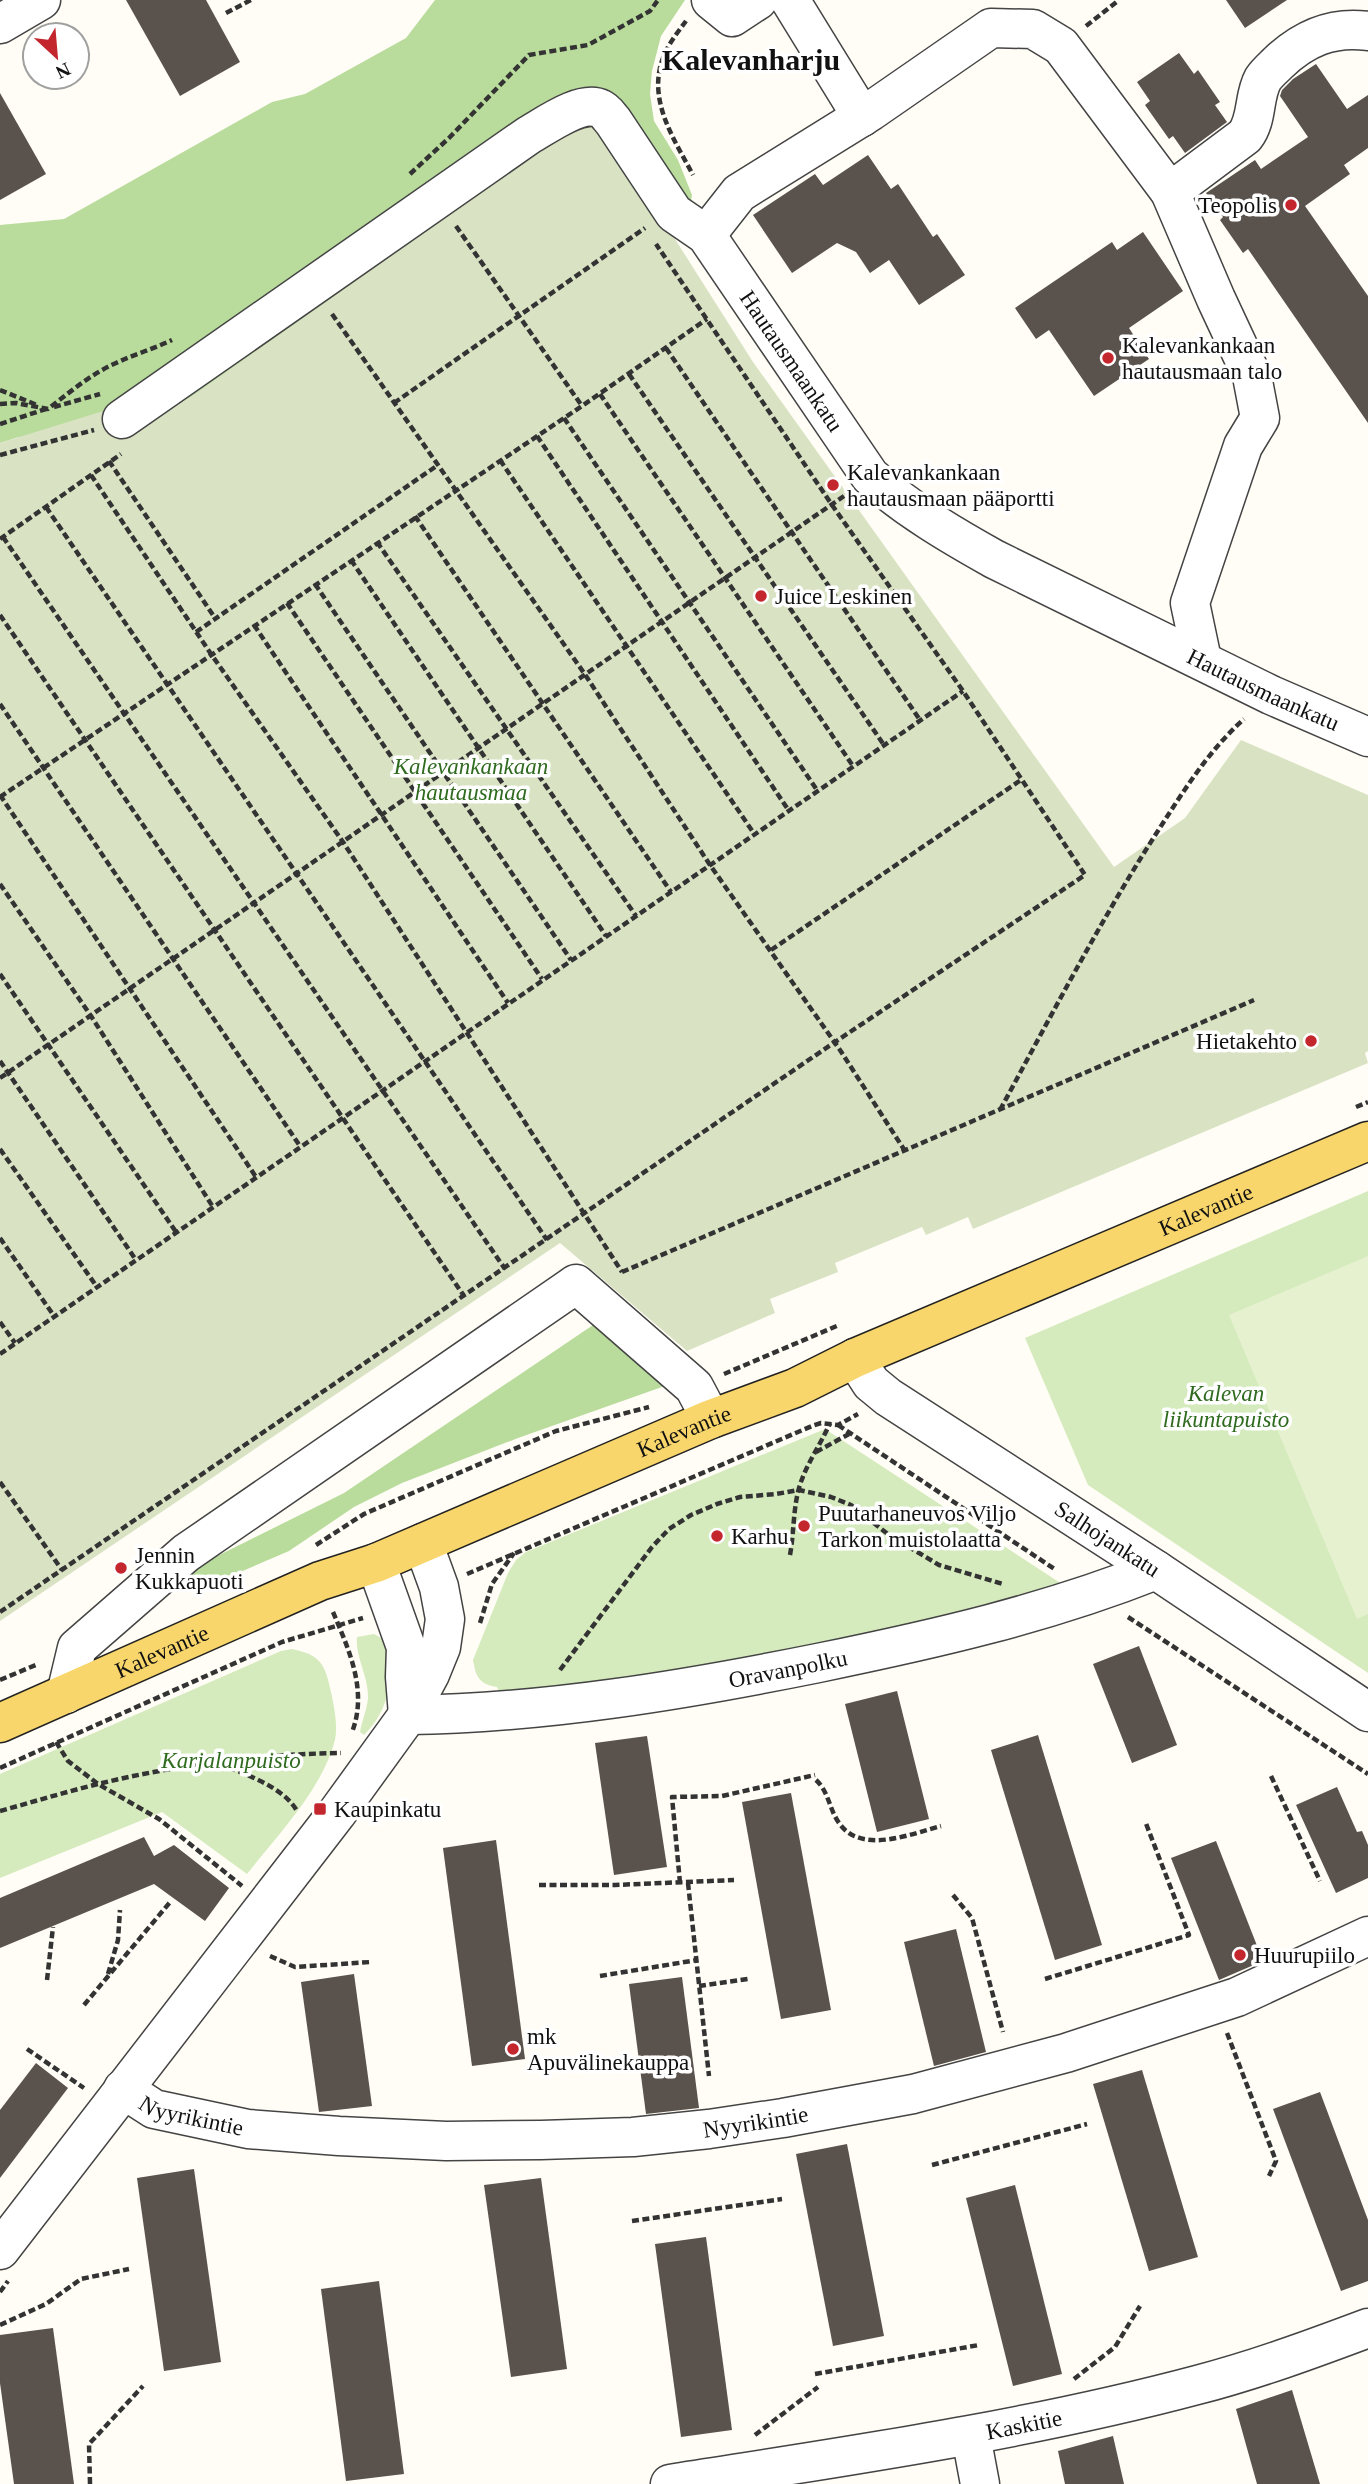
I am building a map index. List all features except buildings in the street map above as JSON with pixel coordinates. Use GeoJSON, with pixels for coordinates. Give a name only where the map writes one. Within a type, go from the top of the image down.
{"type":"FeatureCollection","features":[{"type":"Feature","properties":{"kind":"main road","name":"Kalevantie"},"geometry":{"type":"LineString","coordinates":[[0,1723],[320,1581],[376,1563],[711,1419],[795,1388],[855,1358],[1368,1141]]}},
{"type":"Feature","properties":{"kind":"street"},"geometry":{"type":"LineString","coordinates":[[0,24],[41,0]]}},
{"type":"Feature","properties":{"kind":"street"},"geometry":{"type":"LineString","coordinates":[[702,5],[732,16],[758,0]]}},
{"type":"Feature","properties":{"kind":"street"},"geometry":{"type":"LineString","coordinates":[[790,0],[862,117]]}},
{"type":"Feature","properties":{"kind":"street"},"geometry":{"type":"LineString","coordinates":[[122,423],[529,135],[571,111],[591,107],[602,109],[613,121],[674,213],[706,235],[739,193],[862,117],[991,28],[1033,29],[1061,46],[1170,192],[1252,376],[1260,418],[1244,446],[1190,603],[1202,660]]}},
{"type":"Feature","properties":{"kind":"street"},"geometry":{"type":"LineString","coordinates":[[1170,192],[1245,136],[1253,126],[1264,77],[1300,44],[1328,32],[1351,29],[1368,31]]}},
{"type":"Feature","properties":{"kind":"street","name":"Hautausmaankatu"},"geometry":{"type":"LineString","coordinates":[[706,235],[870,476],[898,499],[995,559],[1271,695],[1365,728]]}},
{"type":"Feature","properties":{"kind":"street"},"geometry":{"type":"LineString","coordinates":[[66,1694],[76,1648],[187,1553],[576,1284],[694,1387],[711,1419]]}},
{"type":"Feature","properties":{"kind":"street","name":"Salhojankatu"},"geometry":{"type":"LineString","coordinates":[[855,1358],[871,1383],[888,1397],[1156,1570],[1368,1712]]}},
{"type":"Feature","properties":{"kind":"street"},"geometry":{"type":"LineString","coordinates":[[0,2250],[108,2084],[380,1756],[408,1714],[441,1647],[445,1619],[439,1587],[423,1543]]}},
{"type":"Feature","properties":{"kind":"street"},"geometry":{"type":"LineString","coordinates":[[376,1563],[394,1607],[406,1647],[408,1714]]}},
{"type":"Feature","properties":{"kind":"street","name":"Oravanpolku"},"geometry":{"type":"LineString","coordinates":[[408,1714],[458,1714],[532,1707],[739,1679],[945,1636],[1074,1601],[1156,1570]]}},
{"type":"Feature","properties":{"kind":"street","name":"Nyyrikintie"},"geometry":{"type":"LineString","coordinates":[[108,2084],[154,2109],[248,2129],[339,2136],[446,2141],[541,2140],[633,2137],[709,2129],[913,2094],[1077,2050],[1237,1997],[1368,1936]]}},
{"type":"Feature","properties":{"kind":"street","name":"Kaskitie"},"geometry":{"type":"LineString","coordinates":[[670,2484],[844,2470],[971,2436],[1197,2385],[1368,2328]]}},
{"type":"Feature","properties":{"kind":"street"},"geometry":{"type":"LineString","coordinates":[[971,2436],[980,2484]]}},
{"type":"Feature","properties":{"kind":"path"},"geometry":{"type":"LineString","coordinates":[[230,0],[235,9]]}},
{"type":"Feature","properties":{"kind":"path"},"geometry":{"type":"LineString","coordinates":[[226,13],[251,0]]}},
{"type":"Feature","properties":{"kind":"path"},"geometry":{"type":"LineString","coordinates":[[405,180],[529,55],[588,45],[650,11],[658,0]]}},
{"type":"Feature","properties":{"kind":"path"},"geometry":{"type":"LineString","coordinates":[[1061,46],[1119,0]]}},
{"type":"Feature","properties":{"kind":"path"},"geometry":{"type":"LineString","coordinates":[[695,181],[664,119],[658,91],[663,57],[702,5]]}},
{"type":"Feature","properties":{"kind":"path"},"geometry":{"type":"LineString","coordinates":[[0,1612],[835,1042],[1085,875],[963,691],[832,505],[638,216]]}},
{"type":"Feature","properties":{"kind":"path"},"geometry":{"type":"LineString","coordinates":[[445,234],[467,219]]}},
{"type":"Feature","properties":{"kind":"path"},"geometry":{"type":"LineString","coordinates":[[456,226],[582,406]]}},
{"type":"Feature","properties":{"kind":"path"},"geometry":{"type":"LineString","coordinates":[[394,403],[645,228]]}},
{"type":"Feature","properties":{"kind":"path"},"geometry":{"type":"LineString","coordinates":[[321,321],[343,306]]}},
{"type":"Feature","properties":{"kind":"path"},"geometry":{"type":"LineString","coordinates":[[332,314],[584,674],[710,865],[835,1042],[905,1151]]}},
{"type":"Feature","properties":{"kind":"path"},"geometry":{"type":"LineString","coordinates":[[256,1177],[0,796],[600,394],[707,319]]}},
{"type":"Feature","properties":{"kind":"path"},"geometry":{"type":"LineString","coordinates":[[0,404],[16,403],[48,409],[93,375],[177,337]]}},
{"type":"Feature","properties":{"kind":"path"},"geometry":{"type":"LineString","coordinates":[[666,348],[920,720]]}},
{"type":"Feature","properties":{"kind":"path"},"geometry":{"type":"LineString","coordinates":[[629,373],[884,745]]}},
{"type":"Feature","properties":{"kind":"path"},"geometry":{"type":"LineString","coordinates":[[0,390],[48,409]]}},
{"type":"Feature","properties":{"kind":"path"},"geometry":{"type":"LineString","coordinates":[[0,424],[101,394],[124,393],[121,454],[2,538],[505,1269]]}},
{"type":"Feature","properties":{"kind":"path"},"geometry":{"type":"LineString","coordinates":[[600,394],[853,766]]}},
{"type":"Feature","properties":{"kind":"path"},"geometry":{"type":"LineString","coordinates":[[564,418],[818,791]]}},
{"type":"Feature","properties":{"kind":"path"},"geometry":{"type":"LineString","coordinates":[[0,455],[122,423]]}},
{"type":"Feature","properties":{"kind":"path"},"geometry":{"type":"LineString","coordinates":[[537,436],[789,811]]}},
{"type":"Feature","properties":{"kind":"path"},"geometry":{"type":"LineString","coordinates":[[500,460],[755,835]]}},
{"type":"Feature","properties":{"kind":"path"},"geometry":{"type":"LineString","coordinates":[[109,461],[215,618]]}},
{"type":"Feature","properties":{"kind":"path"},"geometry":{"type":"LineString","coordinates":[[196,632],[438,465]]}},
{"type":"Feature","properties":{"kind":"path"},"geometry":{"type":"LineString","coordinates":[[91,475],[211,654],[343,842],[622,1272]]}},
{"type":"Feature","properties":{"kind":"path"},"geometry":{"type":"LineString","coordinates":[[0,1078],[832,505],[870,476]]}},
{"type":"Feature","properties":{"kind":"path"},"geometry":{"type":"LineString","coordinates":[[46,507],[547,1240]]}},
{"type":"Feature","properties":{"kind":"path"},"geometry":{"type":"LineString","coordinates":[[415,516],[671,892]]}},
{"type":"Feature","properties":{"kind":"path"},"geometry":{"type":"LineString","coordinates":[[377,542],[636,916]]}},
{"type":"Feature","properties":{"kind":"path"},"geometry":{"type":"LineString","coordinates":[[351,560],[606,936]]}},
{"type":"Feature","properties":{"kind":"path"},"geometry":{"type":"LineString","coordinates":[[315,584],[571,960]]}},
{"type":"Feature","properties":{"kind":"path"},"geometry":{"type":"LineString","coordinates":[[287,603],[542,979]]}},
{"type":"Feature","properties":{"kind":"path"},"geometry":{"type":"LineString","coordinates":[[0,615],[464,1296]]}},
{"type":"Feature","properties":{"kind":"path"},"geometry":{"type":"LineString","coordinates":[[254,625],[508,1003]]}},
{"type":"Feature","properties":{"kind":"path"},"geometry":{"type":"LineString","coordinates":[[0,1354],[963,691]]}},
{"type":"Feature","properties":{"kind":"path"},"geometry":{"type":"LineString","coordinates":[[1000,1110],[1114,900],[1196,772],[1230,731],[1271,695]]}},
{"type":"Feature","properties":{"kind":"path"},"geometry":{"type":"LineString","coordinates":[[0,704],[300,1146]]}},
{"type":"Feature","properties":{"kind":"path"},"geometry":{"type":"LineString","coordinates":[[771,950],[1021,779]]}},
{"type":"Feature","properties":{"kind":"path"},"geometry":{"type":"LineString","coordinates":[[0,884],[91,1016],[213,1206]]}},
{"type":"Feature","properties":{"kind":"path"},"geometry":{"type":"LineString","coordinates":[[0,974],[176,1232]]}},
{"type":"Feature","properties":{"kind":"path"},"geometry":{"type":"LineString","coordinates":[[590,1296],[622,1272],[1254,1000]]}},
{"type":"Feature","properties":{"kind":"path"},"geometry":{"type":"LineString","coordinates":[[0,1061],[136,1260]]}},
{"type":"Feature","properties":{"kind":"path"},"geometry":{"type":"LineString","coordinates":[[0,1149],[97,1287]]}},
{"type":"Feature","properties":{"kind":"path"},"geometry":{"type":"LineString","coordinates":[[0,1238],[54,1317]]}},
{"type":"Feature","properties":{"kind":"path"},"geometry":{"type":"LineString","coordinates":[[0,1322],[15,1343]]}},
{"type":"Feature","properties":{"kind":"path"},"geometry":{"type":"LineString","coordinates":[[790,1555],[799,1490],[811,1454],[820,1446],[830,1423]]}},
{"type":"Feature","properties":{"kind":"path"},"geometry":{"type":"LineString","coordinates":[[811,1454],[831,1446],[849,1434]]}},
{"type":"Feature","properties":{"kind":"path"},"geometry":{"type":"LineString","coordinates":[[0,1482],[62,1570]]}},
{"type":"Feature","properties":{"kind":"path"},"geometry":{"type":"LineString","coordinates":[[565,1664],[652,1547],[669,1529],[691,1515],[740,1497],[799,1490],[831,1497],[851,1506],[897,1540],[939,1565],[1003,1584]]}},
{"type":"Feature","properties":{"kind":"path"},"geometry":{"type":"LineString","coordinates":[[0,1768],[282,1642],[339,1627],[394,1607]]}},
{"type":"Feature","properties":{"kind":"path"},"geometry":{"type":"LineString","coordinates":[[334,1762],[354,1726],[358,1706],[357,1680],[339,1627]]}},
{"type":"Feature","properties":{"kind":"path"},"geometry":{"type":"LineString","coordinates":[[56,1742],[68,1761],[98,1784],[159,1819],[242,1886],[249,1877]]}},
{"type":"Feature","properties":{"kind":"path"},"geometry":{"type":"LineString","coordinates":[[0,1811],[98,1784],[177,1768],[303,1754],[380,1756]]}},
{"type":"Feature","properties":{"kind":"path"},"geometry":{"type":"LineString","coordinates":[[218,1763],[256,1779],[285,1796],[299,1814],[306,1804]]}},
{"type":"Feature","properties":{"kind":"path"},"geometry":{"type":"LineString","coordinates":[[1271,1776],[1320,1881]]}},
{"type":"Feature","properties":{"kind":"path"},"geometry":{"type":"LineString","coordinates":[[680,1883],[672,1797],[722,1796],[815,1777],[825,1788],[838,1822],[849,1833],[883,1840],[942,1826]]}},
{"type":"Feature","properties":{"kind":"path"},"geometry":{"type":"LineString","coordinates":[[1045,1979],[1189,1935],[1144,1821]]}},
{"type":"Feature","properties":{"kind":"path"},"geometry":{"type":"LineString","coordinates":[[539,1885],[734,1880]]}},
{"type":"Feature","properties":{"kind":"path"},"geometry":{"type":"LineString","coordinates":[[688,1883],[709,2076]]}},
{"type":"Feature","properties":{"kind":"path"},"geometry":{"type":"LineString","coordinates":[[953,1895],[972,1918],[1003,2032]]}},
{"type":"Feature","properties":{"kind":"path"},"geometry":{"type":"LineString","coordinates":[[84,2006],[171,1901]]}},
{"type":"Feature","properties":{"kind":"path"},"geometry":{"type":"LineString","coordinates":[[106,1978],[118,1940],[120,1910]]}},
{"type":"Feature","properties":{"kind":"path"},"geometry":{"type":"LineString","coordinates":[[47,1980],[53,1927]]}},
{"type":"Feature","properties":{"kind":"path"},"geometry":{"type":"LineString","coordinates":[[262,1953],[295,1967],[371,1962]]}},
{"type":"Feature","properties":{"kind":"path"},"geometry":{"type":"LineString","coordinates":[[600,1976],[697,1960]]}},
{"type":"Feature","properties":{"kind":"path"},"geometry":{"type":"LineString","coordinates":[[699,1986],[748,1979]]}},
{"type":"Feature","properties":{"kind":"path"},"geometry":{"type":"LineString","coordinates":[[1226,2032],[1276,2161],[1269,2176]]}},
{"type":"Feature","properties":{"kind":"path"},"geometry":{"type":"LineString","coordinates":[[27,2049],[84,2088],[108,2084]]}},
{"type":"Feature","properties":{"kind":"path"},"geometry":{"type":"LineString","coordinates":[[78,2097],[84,2088]]}},
{"type":"Feature","properties":{"kind":"path"},"geometry":{"type":"LineString","coordinates":[[932,2165],[1087,2124]]}},
{"type":"Feature","properties":{"kind":"path"},"geometry":{"type":"LineString","coordinates":[[632,2221],[782,2199]]}},
{"type":"Feature","properties":{"kind":"path"},"geometry":{"type":"LineString","coordinates":[[0,2325],[47,2304],[81,2279],[129,2269]]}},
{"type":"Feature","properties":{"kind":"path"},"geometry":{"type":"LineString","coordinates":[[1071,2384],[1076,2376],[1115,2347],[1140,2305]]}},
{"type":"Feature","properties":{"kind":"path"},"geometry":{"type":"LineString","coordinates":[[816,2374],[979,2345]]}},
{"type":"Feature","properties":{"kind":"path"},"geometry":{"type":"LineString","coordinates":[[90,2484],[89,2444],[143,2386]]}},
{"type":"Feature","properties":{"kind":"path"},"geometry":{"type":"LineString","coordinates":[[747,2441],[818,2387]]}},
{"type":"Feature","properties":{"kind":"green space"},"geometry":{"type":"Polygon","coordinates":[[[435,0],[685,0],[661,36],[652,71],[650,94],[654,121],[678,160],[692,195],[689,213],[189,398],[131,433],[19,437],[0,443],[0,225],[64,219],[272,102],[305,94],[406,38],[435,0]]]}},
{"type":"Feature","properties":{"kind":"green space","name":"Kalevankankaan hautausmaa"},"geometry":{"type":"Polygon","coordinates":[[[595,113],[753,362],[1114,867],[1185,818],[1241,740],[1368,795],[1368,1051],[1365,1053],[1368,1063],[973,1229],[968,1217],[926,1235],[922,1227],[835,1263],[838,1272],[770,1299],[775,1313],[687,1351],[560,1243],[0,1621],[0,443],[113,408],[131,432],[189,398],[595,113]]]}},
{"type":"Feature","properties":{"kind":"green space","name":"Kalevan liikuntapuisto"},"geometry":{"type":"Polygon","coordinates":[[[1368,1191],[1368,1673],[1088,1485],[1025,1338],[1368,1191]]]}},
{"type":"Feature","properties":{"kind":"green space"},"geometry":{"type":"Polygon","coordinates":[[[1368,1256],[1368,1614],[1357,1619],[1229,1315],[1368,1256]]]}},
{"type":"Feature","properties":{"kind":"green space"},"geometry":{"type":"Polygon","coordinates":[[[599,1321],[676,1382],[518,1438],[402,1483],[354,1507],[289,1551],[201,1589],[170,1589],[167,1581],[344,1493],[599,1321]]]}},
{"type":"Feature","properties":{"kind":"green space"},"geometry":{"type":"Polygon","coordinates":[[[825,1429],[1068,1588],[729,1670],[501,1697],[497,1687],[479,1679],[473,1660],[508,1573],[516,1560],[526,1552],[825,1429]]]}},
{"type":"Feature","properties":{"kind":"green space"},"geometry":{"type":"Polygon","coordinates":[[[374,1634],[392,1644],[391,1670],[388,1693],[380,1714],[364,1735],[360,1732],[368,1690],[357,1637],[374,1634]]]}},
{"type":"Feature","properties":{"kind":"green space","name":"Karjalanpuisto"},"geometry":{"type":"Polygon","coordinates":[[[292,1649],[316,1658],[324,1668],[334,1709],[335,1740],[329,1758],[310,1793],[247,1874],[162,1812],[0,1878],[0,1774],[281,1651],[292,1649]]]}},
{"type":"Feature","properties":{"kind":"place","name":"Teopolis"},"geometry":{"type":"Point","coordinates":[1291,205]}},
{"type":"Feature","properties":{"kind":"place","name":"Kalevankankaan hautausmaan talo"},"geometry":{"type":"Point","coordinates":[1108,358]}},
{"type":"Feature","properties":{"kind":"place","name":"Kalevankankaan hautausmaan pääportti"},"geometry":{"type":"Point","coordinates":[833,485]}},
{"type":"Feature","properties":{"kind":"place","name":"Juice Leskinen"},"geometry":{"type":"Point","coordinates":[761,596]}},
{"type":"Feature","properties":{"kind":"place","name":"Hietakehto"},"geometry":{"type":"Point","coordinates":[1311,1041]}},
{"type":"Feature","properties":{"kind":"place","name":"Puutarhaneuvos Viljo Tarkon muistolaatta"},"geometry":{"type":"Point","coordinates":[804,1526]}},
{"type":"Feature","properties":{"kind":"place","name":"Karhu"},"geometry":{"type":"Point","coordinates":[717,1536]}},
{"type":"Feature","properties":{"kind":"place","name":"Jennin Kukkapuoti"},"geometry":{"type":"Point","coordinates":[121,1568]}},
{"type":"Feature","properties":{"kind":"place","name":"Kaupinkatu"},"geometry":{"type":"Point","coordinates":[320,1809]}},
{"type":"Feature","properties":{"kind":"place","name":"Huurupiilo"},"geometry":{"type":"Point","coordinates":[1240,1955]}},
{"type":"Feature","properties":{"kind":"place","name":"mk Apuvälinekauppa"},"geometry":{"type":"Point","coordinates":[513,2049]}},
{"type":"Feature","properties":{"kind":"district","name":"Kalevanharju"},"geometry":{"type":"Point","coordinates":[751,60]}}]}
